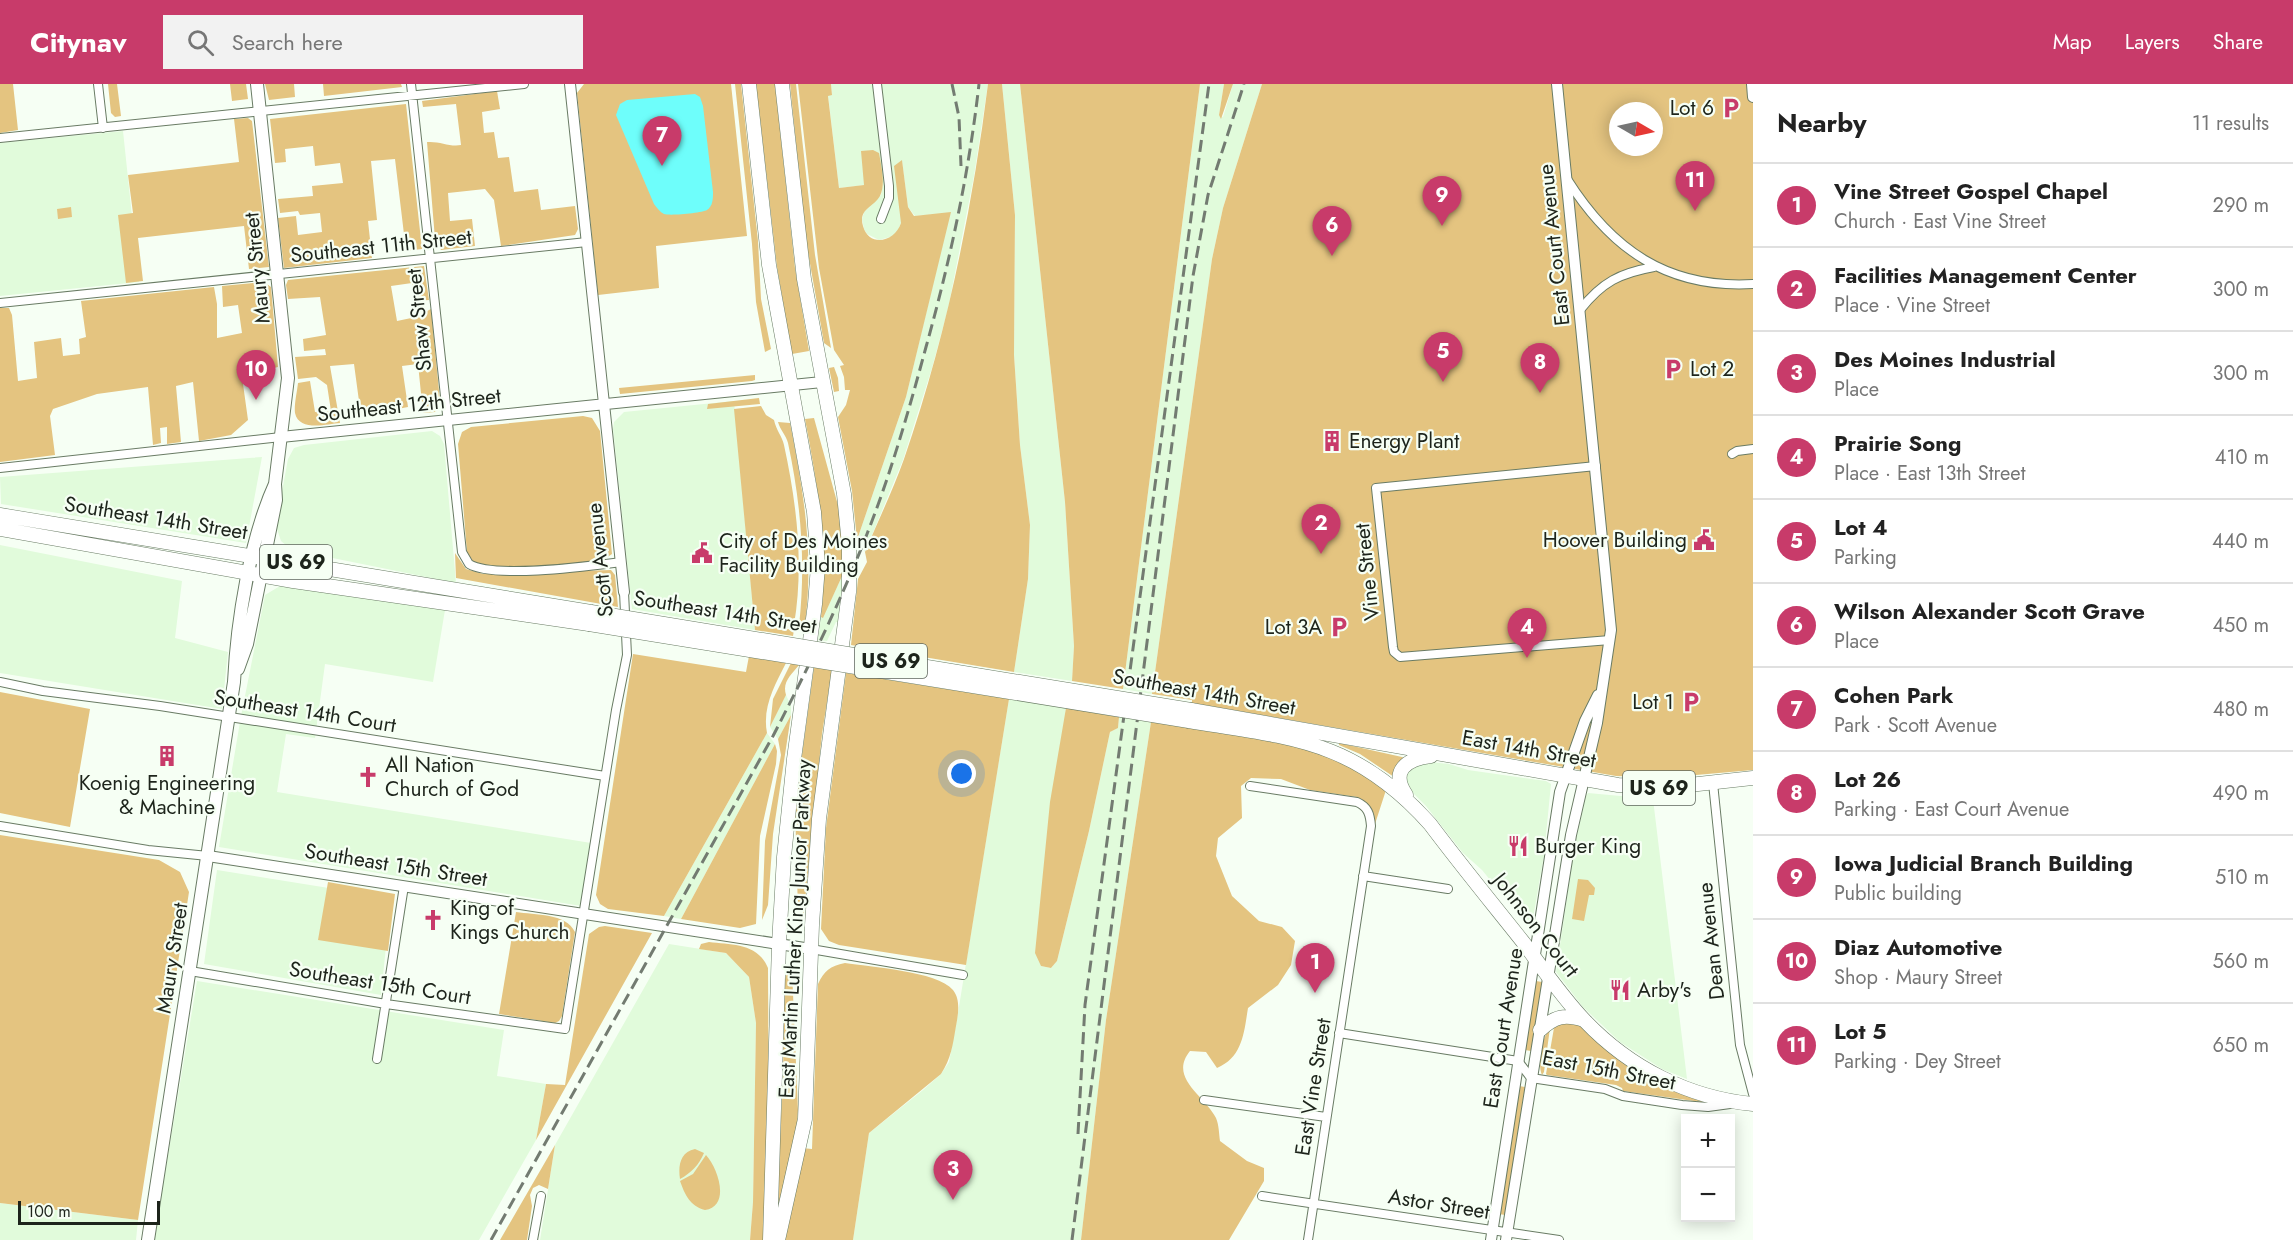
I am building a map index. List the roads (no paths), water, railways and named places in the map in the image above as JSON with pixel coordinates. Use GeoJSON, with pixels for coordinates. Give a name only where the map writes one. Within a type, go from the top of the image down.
{"type":"FeatureCollection","features":[{"type":"Feature","properties":{"kind":"main road","name":"Maury Street"},"geometry":{"type":"LineString","coordinates":[[148,1240],[229,717],[236,640],[276,500],[275,484],[288,378],[257,84]]}},
{"type":"Feature","properties":{"kind":"main road","name":"East Martin Luther King Junior Parkway"},"geometry":{"type":"LineString","coordinates":[[749,84],[769,265],[814,512],[818,566],[787,813],[779,944],[770,1240]]}},
{"type":"Feature","properties":{"kind":"main road","name":"East Martin Luther King Junior Parkway"},"geometry":{"type":"LineString","coordinates":[[778,1240],[805,1119],[811,949],[819,819],[828,738],[847,617],[850,572],[848,520],[799,242],[782,84]]}},
{"type":"Feature","properties":{"kind":"main road","name":"Southeast 14th Street"},"geometry":{"type":"LineString","coordinates":[[0,515],[259,556],[590,618],[1442,755]]}},
{"type":"Feature","properties":{"kind":"main road","name":"Southeast 14th Street"},"geometry":{"type":"LineString","coordinates":[[0,529],[255,575],[590,618]]}},
{"type":"Feature","properties":{"kind":"main road","name":"Southeast 14th Street"},"geometry":{"type":"LineString","coordinates":[[1190,716],[1329,749],[1371,771],[1410,801]]}},
{"type":"Feature","properties":{"kind":"main road","name":"East 14th Street"},"geometry":{"type":"LineString","coordinates":[[1442,755],[1583,780],[1649,788],[1753,778]]}},
{"type":"Feature","properties":{"kind":"main road"},"geometry":{"type":"LineString","coordinates":[[1410,801],[1400,786],[1398,777],[1402,769],[1420,757],[1442,755]]}},
{"type":"Feature","properties":{"kind":"main road","name":"Johnson Court"},"geometry":{"type":"LineString","coordinates":[[1410,801],[1584,1020],[1624,1056],[1638,1065]]}},
{"type":"Feature","properties":{"kind":"main road"},"geometry":{"type":"LineString","coordinates":[[1540,1030],[1558,1017],[1570,1016],[1584,1020]]}},
{"type":"Feature","properties":{"kind":"main road","name":"East 15th Street"},"geometry":{"type":"LineString","coordinates":[[1638,1065],[1673,1083],[1737,1102],[1753,1104]]}},
{"type":"Feature","properties":{"kind":"street"},"geometry":{"type":"LineString","coordinates":[[98,84],[103,128]]}},
{"type":"Feature","properties":{"kind":"street","name":"Shaw Street"},"geometry":{"type":"LineString","coordinates":[[411,84],[462,552],[469,564],[488,571],[562,569],[621,562]]}},
{"type":"Feature","properties":{"kind":"street"},"geometry":{"type":"LineString","coordinates":[[0,138],[524,84]]}},
{"type":"Feature","properties":{"kind":"street","name":"Scott Avenue"},"geometry":{"type":"LineString","coordinates":[[565,1029],[605,776],[627,655],[624,592],[570,84]]}},
{"type":"Feature","properties":{"kind":"street"},"geometry":{"type":"LineString","coordinates":[[877,84],[889,186],[889,198],[881,219]]}},
{"type":"Feature","properties":{"kind":"street","name":"East Court Avenue"},"geometry":{"type":"LineString","coordinates":[[1506,1236],[1571,835],[1597,723],[1610,640],[1610,609],[1557,84]]}},
{"type":"Feature","properties":{"kind":"street"},"geometry":{"type":"LineString","coordinates":[[1752,84],[1753,97]]}},
{"type":"Feature","properties":{"kind":"street"},"geometry":{"type":"LineString","coordinates":[[1567,178],[1590,212],[1618,241],[1654,267],[1708,284],[1753,284]]}},
{"type":"Feature","properties":{"kind":"street","name":"Southeast 11th Street"},"geometry":{"type":"LineString","coordinates":[[0,303],[586,242]]}},
{"type":"Feature","properties":{"kind":"street"},"geometry":{"type":"LineString","coordinates":[[1580,310],[1589,298],[1612,279],[1632,270],[1654,267]]}},
{"type":"Feature","properties":{"kind":"street","name":"Southeast 12th Street"},"geometry":{"type":"LineString","coordinates":[[0,468],[822,382]]}},
{"type":"Feature","properties":{"kind":"street"},"geometry":{"type":"LineString","coordinates":[[1732,454],[1737,451],[1753,450]]}},
{"type":"Feature","properties":{"kind":"street","name":"Vine Street"},"geometry":{"type":"LineString","coordinates":[[1596,466],[1376,489],[1394,652],[1400,657],[1610,640]]}},
{"type":"Feature","properties":{"kind":"street","name":"Southeast 14th Court"},"geometry":{"type":"LineString","coordinates":[[0,682],[43,691],[229,717],[605,776]]}},
{"type":"Feature","properties":{"kind":"street","name":"East Court Avenue"},"geometry":{"type":"LineString","coordinates":[[1491,1235],[1556,815],[1565,776],[1585,721],[1602,687]]}},
{"type":"Feature","properties":{"kind":"street","name":"Dean Avenue"},"geometry":{"type":"LineString","coordinates":[[1713,783],[1740,1045],[1753,1094]]}},
{"type":"Feature","properties":{"kind":"street","name":"East Vine Street"},"geometry":{"type":"LineString","coordinates":[[1250,786],[1357,802],[1367,810],[1371,826],[1308,1240]]}},
{"type":"Feature","properties":{"kind":"street","name":"Southeast 15th Street"},"geometry":{"type":"LineString","coordinates":[[0,826],[148,850],[207,856],[405,886],[963,975]]}},
{"type":"Feature","properties":{"kind":"street"},"geometry":{"type":"LineString","coordinates":[[1363,876],[1448,889]]}},
{"type":"Feature","properties":{"kind":"street"},"geometry":{"type":"LineString","coordinates":[[377,1059],[405,886]]}},
{"type":"Feature","properties":{"kind":"street","name":"Southeast 15th Court"},"geometry":{"type":"LineString","coordinates":[[190,971],[386,1004],[565,1029]]}},
{"type":"Feature","properties":{"kind":"street","name":"East 15th Street"},"geometry":{"type":"LineString","coordinates":[[1339,1033],[1518,1061],[1531,1078],[1605,1089],[1623,1096],[1694,1106],[1716,1106],[1737,1102]]}},
{"type":"Feature","properties":{"kind":"street"},"geometry":{"type":"LineString","coordinates":[[1204,1100],[1326,1117]]}},
{"type":"Feature","properties":{"kind":"street"},"geometry":{"type":"LineString","coordinates":[[533,1240],[541,1196]]}},
{"type":"Feature","properties":{"kind":"street","name":"Astor Street"},"geometry":{"type":"LineString","coordinates":[[1262,1196],[1314,1203],[1491,1235],[1559,1240]]}},
{"type":"Feature","properties":{"kind":"water"},"geometry":{"type":"Polygon","coordinates":[[[695,94],[700,97],[703,106],[713,192],[712,202],[704,211],[664,214],[654,204],[616,115],[620,104],[627,100],[695,94]]]}},
{"type":"Feature","properties":{"kind":"railway"},"geometry":{"type":"LineString","coordinates":[[952,84],[959,117],[961,166]]}},
{"type":"Feature","properties":{"kind":"railway"},"geometry":{"type":"LineString","coordinates":[[491,1240],[773,736],[823,636],[857,560],[892,465],[935,315],[964,184],[979,84]]}},
{"type":"Feature","properties":{"kind":"railway"},"geometry":{"type":"LineString","coordinates":[[1078,1134],[1085,1005],[1209,84]]}},
{"type":"Feature","properties":{"kind":"railway"},"geometry":{"type":"LineString","coordinates":[[1072,1240],[1193,276],[1208,195],[1244,84]]}},
{"type":"Feature","properties":{"kind":"place","name":"Lot 6"},"geometry":{"type":"Point","coordinates":[1731,108]}},
{"type":"Feature","properties":{"kind":"place","name":"Cohen Park"},"geometry":{"type":"Point","coordinates":[662,166]}},
{"type":"Feature","properties":{"kind":"place","name":"Lot 5"},"geometry":{"type":"Point","coordinates":[1695,211]}},
{"type":"Feature","properties":{"kind":"place","name":"Iowa Judicial Branch Building"},"geometry":{"type":"Point","coordinates":[1442,226]}},
{"type":"Feature","properties":{"kind":"place","name":"Wilson Alexander Scott Grave"},"geometry":{"type":"Point","coordinates":[1332,256]}},
{"type":"Feature","properties":{"kind":"place","name":"Lot 2"},"geometry":{"type":"Point","coordinates":[1673,369]}},
{"type":"Feature","properties":{"kind":"place","name":"Lot 4"},"geometry":{"type":"Point","coordinates":[1443,382]}},
{"type":"Feature","properties":{"kind":"place","name":"Lot 26"},"geometry":{"type":"Point","coordinates":[1540,393]}},
{"type":"Feature","properties":{"kind":"place","name":"Diaz Automotive"},"geometry":{"type":"Point","coordinates":[256,400]}},
{"type":"Feature","properties":{"kind":"place","name":"Energy Plant"},"geometry":{"type":"Point","coordinates":[1332,441]}},
{"type":"Feature","properties":{"kind":"place","name":"Hoover Building"},"geometry":{"type":"Point","coordinates":[1704,540]}},
{"type":"Feature","properties":{"kind":"place","name":"City of Des Moines Facility Building"},"geometry":{"type":"Point","coordinates":[702,553]}},
{"type":"Feature","properties":{"kind":"place","name":"Facilities Management Center"},"geometry":{"type":"Point","coordinates":[1321,554]}},
{"type":"Feature","properties":{"kind":"place","name":"Lot 3A"},"geometry":{"type":"Point","coordinates":[1339,627]}},
{"type":"Feature","properties":{"kind":"place","name":"Prairie Song"},"geometry":{"type":"Point","coordinates":[1527,658]}},
{"type":"Feature","properties":{"kind":"place","name":"Lot 1"},"geometry":{"type":"Point","coordinates":[1691,702]}},
{"type":"Feature","properties":{"kind":"place","name":"Koenig Engineering & Machine"},"geometry":{"type":"Point","coordinates":[167,756]}},
{"type":"Feature","properties":{"kind":"place","name":"All Nation Church of God"},"geometry":{"type":"Point","coordinates":[368,777]}},
{"type":"Feature","properties":{"kind":"place","name":"Burger King"},"geometry":{"type":"Point","coordinates":[1518,846]}},
{"type":"Feature","properties":{"kind":"place","name":"King of Kings Church"},"geometry":{"type":"Point","coordinates":[433,920]}},
{"type":"Feature","properties":{"kind":"place","name":"Arby's"},"geometry":{"type":"Point","coordinates":[1620,990]}},
{"type":"Feature","properties":{"kind":"place","name":"Vine Street Gospel Chapel"},"geometry":{"type":"Point","coordinates":[1315,993]}},
{"type":"Feature","properties":{"kind":"place","name":"Des Moines Industrial"},"geometry":{"type":"Point","coordinates":[953,1200]}}]}
